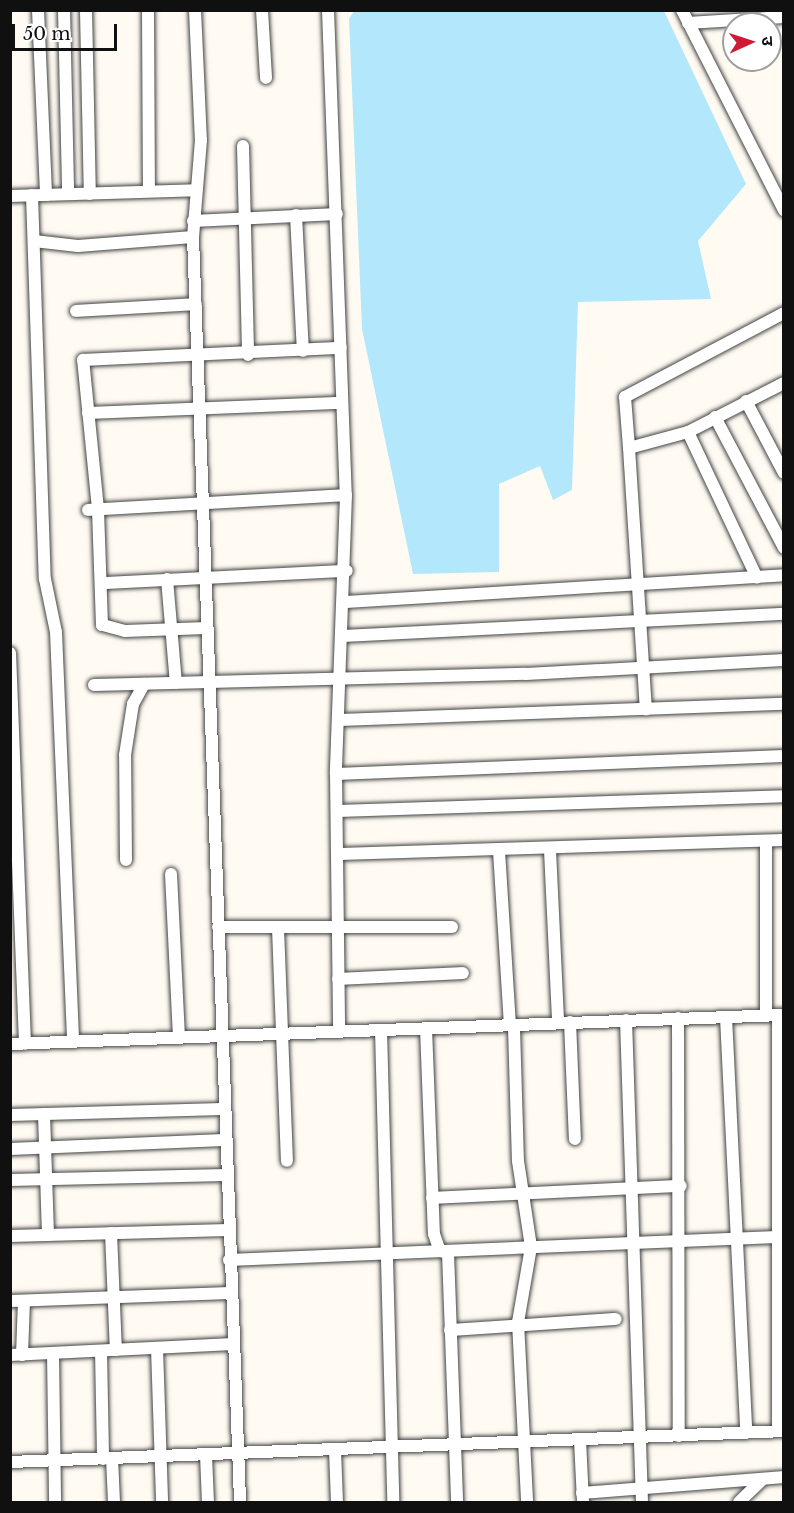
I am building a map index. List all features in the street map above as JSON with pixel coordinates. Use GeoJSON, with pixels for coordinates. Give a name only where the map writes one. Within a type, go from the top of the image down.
{"type":"FeatureCollection","features":[{"type":"Feature","properties":{"kind":"street"},"geometry":{"type":"LineString","coordinates":[[38,10],[46,195]]}},
{"type":"Feature","properties":{"kind":"street"},"geometry":{"type":"LineString","coordinates":[[64,10],[68,193]]}},
{"type":"Feature","properties":{"kind":"street"},"geometry":{"type":"LineString","coordinates":[[86,10],[90,194]]}},
{"type":"Feature","properties":{"kind":"street"},"geometry":{"type":"LineString","coordinates":[[148,10],[149,191]]}},
{"type":"Feature","properties":{"kind":"street"},"geometry":{"type":"LineString","coordinates":[[195,10],[201,140],[193,237],[207,683],[223,1036],[222,1109],[240,1503]]}},
{"type":"Feature","properties":{"kind":"street"},"geometry":{"type":"LineString","coordinates":[[262,10],[266,78]]}},
{"type":"Feature","properties":{"kind":"street"},"geometry":{"type":"LineString","coordinates":[[328,10],[337,214],[347,571],[338,678],[339,720],[336,774],[339,1031]]}},
{"type":"Feature","properties":{"kind":"street"},"geometry":{"type":"LineString","coordinates":[[682,10],[783,210]]}},
{"type":"Feature","properties":{"kind":"street"},"geometry":{"type":"LineString","coordinates":[[688,22],[722,19]]}},
{"type":"Feature","properties":{"kind":"street"},"geometry":{"type":"LineString","coordinates":[[243,146],[248,219],[248,355]]}},
{"type":"Feature","properties":{"kind":"street"},"geometry":{"type":"LineString","coordinates":[[10,196],[196,190]]}},
{"type":"Feature","properties":{"kind":"street"},"geometry":{"type":"LineString","coordinates":[[32,195],[45,579],[56,632],[73,1042]]}},
{"type":"Feature","properties":{"kind":"street"},"geometry":{"type":"LineString","coordinates":[[194,221],[337,214]]}},
{"type":"Feature","properties":{"kind":"street"},"geometry":{"type":"LineString","coordinates":[[296,215],[303,351]]}},
{"type":"Feature","properties":{"kind":"street"},"geometry":{"type":"LineString","coordinates":[[34,241],[78,246],[193,237]]}},
{"type":"Feature","properties":{"kind":"street"},"geometry":{"type":"LineString","coordinates":[[76,311],[196,304]]}},
{"type":"Feature","properties":{"kind":"street"},"geometry":{"type":"LineString","coordinates":[[646,709],[641,584],[625,397],[783,313]]}},
{"type":"Feature","properties":{"kind":"street"},"geometry":{"type":"LineString","coordinates":[[206,628],[124,631],[102,625],[83,360],[198,358],[341,348]]}},
{"type":"Feature","properties":{"kind":"street"},"geometry":{"type":"LineString","coordinates":[[629,448],[688,432],[783,382]]}},
{"type":"Feature","properties":{"kind":"street"},"geometry":{"type":"LineString","coordinates":[[746,401],[783,473]]}},
{"type":"Feature","properties":{"kind":"street"},"geometry":{"type":"LineString","coordinates":[[88,413],[342,403]]}},
{"type":"Feature","properties":{"kind":"street"},"geometry":{"type":"LineString","coordinates":[[715,417],[783,548]]}},
{"type":"Feature","properties":{"kind":"street"},"geometry":{"type":"LineString","coordinates":[[688,432],[757,578]]}},
{"type":"Feature","properties":{"kind":"street"},"geometry":{"type":"LineString","coordinates":[[93,509],[346,495]]}},
{"type":"Feature","properties":{"kind":"street"},"geometry":{"type":"LineString","coordinates":[[106,583],[204,576],[347,571]]}},
{"type":"Feature","properties":{"kind":"street"},"geometry":{"type":"LineString","coordinates":[[346,602],[783,576]]}},
{"type":"Feature","properties":{"kind":"street"},"geometry":{"type":"LineString","coordinates":[[167,579],[176,683]]}},
{"type":"Feature","properties":{"kind":"street"},"geometry":{"type":"LineString","coordinates":[[343,636],[783,614]]}},
{"type":"Feature","properties":{"kind":"street"},"geometry":{"type":"LineString","coordinates":[[10,653],[16,953],[26,1044]]}},
{"type":"Feature","properties":{"kind":"street"},"geometry":{"type":"LineString","coordinates":[[94,685],[644,668],[783,660]]}},
{"type":"Feature","properties":{"kind":"street"},"geometry":{"type":"LineString","coordinates":[[126,860],[125,755],[133,704],[144,684]]}},
{"type":"Feature","properties":{"kind":"street"},"geometry":{"type":"LineString","coordinates":[[339,720],[783,704]]}},
{"type":"Feature","properties":{"kind":"street"},"geometry":{"type":"LineString","coordinates":[[336,774],[783,756]]}},
{"type":"Feature","properties":{"kind":"street"},"geometry":{"type":"LineString","coordinates":[[338,811],[783,796]]}},
{"type":"Feature","properties":{"kind":"street"},"geometry":{"type":"LineString","coordinates":[[338,854],[550,850],[783,840]]}},
{"type":"Feature","properties":{"kind":"street"},"geometry":{"type":"LineString","coordinates":[[10,1462],[781,1431],[776,1015],[766,841]]}},
{"type":"Feature","properties":{"kind":"street"},"geometry":{"type":"LineString","coordinates":[[550,850],[575,1139]]}},
{"type":"Feature","properties":{"kind":"street"},"geometry":{"type":"LineString","coordinates":[[499,851],[510,1024],[514,1028],[521,1195],[531,1247],[518,1322],[521,1443],[527,1503]]}},
{"type":"Feature","properties":{"kind":"street"},"geometry":{"type":"LineString","coordinates":[[171,874],[179,1038]]}},
{"type":"Feature","properties":{"kind":"street"},"geometry":{"type":"LineString","coordinates":[[218,927],[452,927]]}},
{"type":"Feature","properties":{"kind":"street"},"geometry":{"type":"LineString","coordinates":[[278,928],[280,1034],[287,1161]]}},
{"type":"Feature","properties":{"kind":"street"},"geometry":{"type":"LineString","coordinates":[[338,979],[463,973]]}},
{"type":"Feature","properties":{"kind":"street"},"geometry":{"type":"LineString","coordinates":[[10,1044],[776,1015]]}},
{"type":"Feature","properties":{"kind":"street"},"geometry":{"type":"LineString","coordinates":[[726,1017],[746,1433]]}},
{"type":"Feature","properties":{"kind":"street"},"geometry":{"type":"LineString","coordinates":[[678,1018],[681,1186],[679,1436]]}},
{"type":"Feature","properties":{"kind":"street"},"geometry":{"type":"LineString","coordinates":[[626,1020],[642,1497]]}},
{"type":"Feature","properties":{"kind":"street"},"geometry":{"type":"LineString","coordinates":[[426,1028],[432,1198],[440,1251]]}},
{"type":"Feature","properties":{"kind":"street"},"geometry":{"type":"LineString","coordinates":[[381,1030],[393,1503]]}},
{"type":"Feature","properties":{"kind":"street"},"geometry":{"type":"LineString","coordinates":[[10,1115],[222,1109]]}},
{"type":"Feature","properties":{"kind":"street"},"geometry":{"type":"LineString","coordinates":[[44,1114],[48,1235]]}},
{"type":"Feature","properties":{"kind":"street"},"geometry":{"type":"LineString","coordinates":[[10,1149],[224,1140]]}},
{"type":"Feature","properties":{"kind":"street"},"geometry":{"type":"LineString","coordinates":[[10,1180],[225,1175]]}},
{"type":"Feature","properties":{"kind":"street"},"geometry":{"type":"LineString","coordinates":[[432,1198],[681,1186]]}},
{"type":"Feature","properties":{"kind":"street"},"geometry":{"type":"LineString","coordinates":[[10,1236],[228,1230]]}},
{"type":"Feature","properties":{"kind":"street"},"geometry":{"type":"LineString","coordinates":[[111,1233],[116,1350]]}},
{"type":"Feature","properties":{"kind":"street"},"geometry":{"type":"LineString","coordinates":[[229,1260],[777,1237]]}},
{"type":"Feature","properties":{"kind":"street"},"geometry":{"type":"LineString","coordinates":[[440,1251],[448,1253],[453,1445],[457,1503]]}},
{"type":"Feature","properties":{"kind":"street"},"geometry":{"type":"LineString","coordinates":[[10,1301],[230,1293]]}},
{"type":"Feature","properties":{"kind":"street"},"geometry":{"type":"LineString","coordinates":[[24,1301],[16,1355],[232,1344]]}},
{"type":"Feature","properties":{"kind":"street"},"geometry":{"type":"LineString","coordinates":[[450,1330],[518,1322],[616,1319]]}},
{"type":"Feature","properties":{"kind":"street"},"geometry":{"type":"LineString","coordinates":[[157,1348],[162,1503]]}},
{"type":"Feature","properties":{"kind":"street"},"geometry":{"type":"LineString","coordinates":[[101,1351],[107,1459],[114,1503]]}},
{"type":"Feature","properties":{"kind":"street"},"geometry":{"type":"LineString","coordinates":[[53,1353],[55,1503]]}},
{"type":"Feature","properties":{"kind":"street"},"geometry":{"type":"LineString","coordinates":[[580,1440],[583,1498],[642,1497],[783,1477]]}},
{"type":"Feature","properties":{"kind":"street"},"geometry":{"type":"LineString","coordinates":[[335,1450],[337,1503]]}},
{"type":"Feature","properties":{"kind":"street"},"geometry":{"type":"LineString","coordinates":[[206,1455],[208,1503]]}},
{"type":"Feature","properties":{"kind":"street"},"geometry":{"type":"LineString","coordinates":[[739,1503],[763,1479]]}},
{"type":"Feature","properties":{"kind":"water"},"geometry":{"type":"Polygon","coordinates":[[[354,11],[664,11],[746,184],[698,241],[711,299],[578,302],[572,490],[553,500],[540,466],[499,484],[499,572],[413,574],[362,329],[349,19],[354,11]]]}}]}
